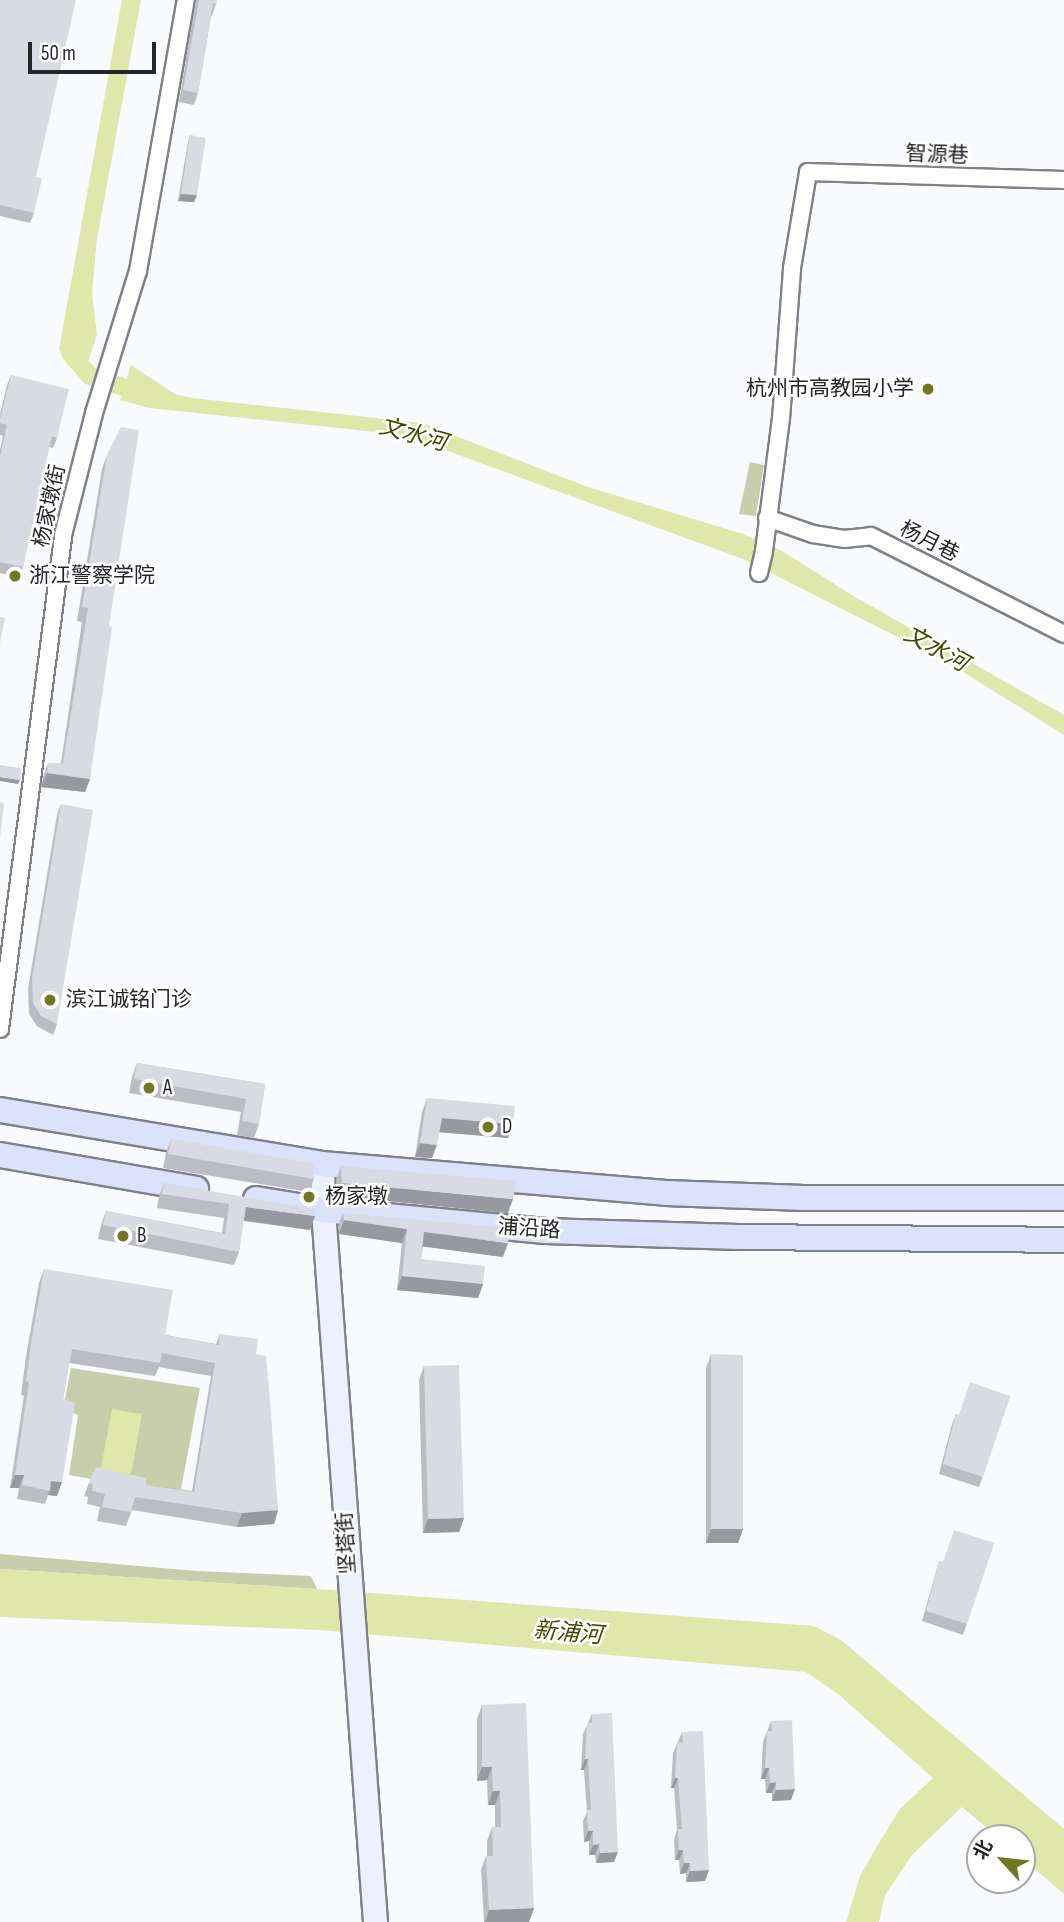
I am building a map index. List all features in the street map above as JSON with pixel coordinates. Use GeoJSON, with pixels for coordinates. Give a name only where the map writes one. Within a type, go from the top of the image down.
{"type":"FeatureCollection","features":[{"type":"Feature","properties":{"kind":"main road"},"geometry":{"type":"LineString","coordinates":[[0,1110],[322,1164],[666,1193],[804,1198],[1064,1198]]}},
{"type":"Feature","properties":{"kind":"main road","name":"浦沿路"},"geometry":{"type":"LineString","coordinates":[[0,1155],[323,1210],[545,1231],[738,1237],[1064,1240]]}},
{"type":"Feature","properties":{"kind":"street","name":"杨家墩街"},"geometry":{"type":"LineString","coordinates":[[0,1029],[63,535],[94,413],[138,271],[186,0]]}},
{"type":"Feature","properties":{"kind":"street","name":"智源巷"},"geometry":{"type":"LineString","coordinates":[[767,518],[784,386],[792,268],[808,172],[1064,180]]}},
{"type":"Feature","properties":{"kind":"street"},"geometry":{"type":"LineString","coordinates":[[759,573],[767,518]]}},
{"type":"Feature","properties":{"kind":"street","name":"杨月巷"},"geometry":{"type":"LineString","coordinates":[[767,518],[813,534],[844,538],[871,536],[1064,634]]}},
{"type":"Feature","properties":{"kind":"street","name":"坚塔街"},"geometry":{"type":"LineString","coordinates":[[322,1164],[323,1210],[375,1922]]}},
{"type":"Feature","properties":{"kind":"shaded area"},"geometry":{"type":"Polygon","coordinates":[[[750,462],[764,465],[756,516],[739,514],[750,462]]]}},
{"type":"Feature","properties":{"kind":"shaded area"},"geometry":{"type":"Polygon","coordinates":[[[71,1368],[200,1388],[180,1495],[69,1475],[78,1415],[63,1409],[71,1368]]]}},
{"type":"Feature","properties":{"kind":"shaded area"},"geometry":{"type":"Polygon","coordinates":[[[0,1554],[197,1571],[311,1576],[317,1589],[0,1569],[0,1554]]]}},
{"type":"Feature","properties":{"kind":"water"},"geometry":{"type":"Polygon","coordinates":[[[122,0],[141,0],[97,239],[92,293],[97,335],[84,373],[63,359],[59,349],[122,0]]]}},
{"type":"Feature","properties":{"kind":"water"},"geometry":{"type":"Polygon","coordinates":[[[131,365],[175,394],[192,398],[422,423],[588,487],[743,534],[782,551],[855,597],[1064,715],[1064,735],[947,662],[743,559],[404,435],[149,408],[120,400],[131,365]]]}},
{"type":"Feature","properties":{"kind":"water"},"geometry":{"type":"Polygon","coordinates":[[[112,1409],[142,1414],[130,1480],[100,1473],[112,1409]]]}},
{"type":"Feature","properties":{"kind":"water","name":"新浦河"},"geometry":{"type":"Polygon","coordinates":[[[0,1569],[317,1589],[814,1626],[841,1640],[1064,1829],[1064,1894],[1036,1870],[1036,1824],[982,1824],[962,1807],[912,1855],[885,1895],[879,1922],[846,1922],[860,1876],[880,1841],[900,1809],[933,1778],[838,1694],[806,1672],[320,1630],[0,1617],[0,1569]]]}},
{"type":"Feature","properties":{"kind":"building"},"geometry":{"type":"Polygon","coordinates":[[[0,0],[76,0],[36,177],[42,178],[34,213],[0,205],[0,0]]]}},
{"type":"Feature","properties":{"kind":"building"},"geometry":{"type":"Polygon","coordinates":[[[199,0],[217,0],[217,4],[213,3],[198,93],[183,90],[199,0]]]}},
{"type":"Feature","properties":{"kind":"building"},"geometry":{"type":"Polygon","coordinates":[[[190,135],[206,138],[197,195],[181,194],[190,135]]]}},
{"type":"Feature","properties":{"kind":"building"},"geometry":{"type":"Polygon","coordinates":[[[11,375],[69,389],[57,438],[52,436],[23,567],[0,562],[0,457],[7,425],[0,423],[0,419],[11,375]]]}},
{"type":"Feature","properties":{"kind":"building"},"geometry":{"type":"Polygon","coordinates":[[[121,427],[139,430],[109,626],[112,627],[90,779],[47,773],[48,763],[63,763],[88,608],[82,607],[107,455],[121,427]]]}},
{"type":"Feature","properties":{"kind":"building"},"geometry":{"type":"Polygon","coordinates":[[[0,617],[5,618],[0,643],[0,617]]]}},
{"type":"Feature","properties":{"kind":"building"},"geometry":{"type":"Polygon","coordinates":[[[0,765],[21,768],[20,780],[0,777],[0,765]]]}},
{"type":"Feature","properties":{"kind":"building"},"geometry":{"type":"Polygon","coordinates":[[[0,802],[4,803],[0,838],[0,802]]]}},
{"type":"Feature","properties":{"kind":"building"},"geometry":{"type":"Polygon","coordinates":[[[61,804],[93,810],[57,1024],[41,1016],[33,1003],[32,979],[61,804]]]}},
{"type":"Feature","properties":{"kind":"building"},"geometry":{"type":"Polygon","coordinates":[[[137,1063],[265,1084],[259,1124],[242,1121],[246,1099],[134,1079],[137,1063]]]}},
{"type":"Feature","properties":{"kind":"building"},"geometry":{"type":"Polygon","coordinates":[[[427,1098],[515,1106],[513,1124],[442,1118],[437,1145],[420,1143],[427,1098]]]}},
{"type":"Feature","properties":{"kind":"building"},"geometry":{"type":"Polygon","coordinates":[[[171,1139],[313,1163],[314,1179],[168,1154],[171,1139]]]}},
{"type":"Feature","properties":{"kind":"building"},"geometry":{"type":"Polygon","coordinates":[[[341,1166],[516,1181],[513,1199],[342,1183],[341,1166]]]}},
{"type":"Feature","properties":{"kind":"building"},"geometry":{"type":"Polygon","coordinates":[[[164,1183],[315,1209],[315,1216],[246,1207],[239,1252],[103,1225],[106,1211],[225,1234],[229,1204],[162,1194],[164,1183]]]}},
{"type":"Feature","properties":{"kind":"building"},"geometry":{"type":"Polygon","coordinates":[[[343,1213],[510,1228],[508,1243],[424,1232],[421,1259],[485,1266],[483,1284],[402,1276],[407,1229],[344,1220],[343,1213]]]}},
{"type":"Feature","properties":{"kind":"building"},"geometry":{"type":"Polygon","coordinates":[[[44,1269],[173,1290],[165,1335],[219,1345],[220,1334],[258,1339],[256,1354],[266,1356],[278,1510],[242,1513],[135,1497],[131,1512],[102,1507],[105,1494],[92,1491],[93,1484],[89,1483],[96,1467],[146,1478],[146,1485],[194,1492],[215,1363],[162,1353],[160,1363],[72,1349],[63,1399],[75,1403],[62,1482],[51,1481],[50,1491],[22,1485],[24,1475],[15,1475],[29,1382],[26,1381],[31,1343],[44,1269]]]}},
{"type":"Feature","properties":{"kind":"building"},"geometry":{"type":"Polygon","coordinates":[[[711,1354],[743,1355],[743,1529],[711,1529],[711,1354]]]}},
{"type":"Feature","properties":{"kind":"building"},"geometry":{"type":"Polygon","coordinates":[[[459,1365],[464,1518],[428,1519],[424,1366],[459,1365]]]}},
{"type":"Feature","properties":{"kind":"building"},"geometry":{"type":"Polygon","coordinates":[[[970,1382],[1010,1396],[983,1477],[943,1464],[956,1414],[959,1415],[970,1382]]]}},
{"type":"Feature","properties":{"kind":"building"},"geometry":{"type":"Polygon","coordinates":[[[954,1530],[994,1543],[967,1624],[926,1611],[939,1561],[943,1562],[954,1530]]]}},
{"type":"Feature","properties":{"kind":"building"},"geometry":{"type":"Polygon","coordinates":[[[526,1703],[534,1908],[489,1910],[486,1856],[493,1856],[492,1827],[501,1827],[500,1791],[493,1791],[492,1767],[482,1767],[482,1705],[526,1703]]]}},
{"type":"Feature","properties":{"kind":"building"},"geometry":{"type":"Polygon","coordinates":[[[612,1713],[618,1852],[600,1853],[599,1844],[593,1845],[593,1831],[588,1831],[587,1810],[591,1810],[588,1759],[585,1759],[587,1723],[592,1723],[592,1714],[612,1713]]]}},
{"type":"Feature","properties":{"kind":"building"},"geometry":{"type":"Polygon","coordinates":[[[792,1720],[795,1789],[776,1790],[776,1782],[770,1783],[769,1768],[765,1768],[767,1731],[772,1731],[771,1721],[792,1720]]]}},
{"type":"Feature","properties":{"kind":"building"},"geometry":{"type":"Polygon","coordinates":[[[703,1731],[709,1870],[690,1871],[690,1863],[684,1863],[683,1850],[679,1850],[678,1829],[682,1829],[678,1778],[675,1778],[677,1742],[683,1742],[682,1732],[703,1731]]]}},
{"type":"Feature","properties":{"kind":"waterway","name":"文水河"},"geometry":{"type":"LineString","coordinates":[[75,352],[74,358],[90,376],[144,394]]}},
{"type":"Feature","properties":{"kind":"place","name":"杭州市高教园小学"},"geometry":{"type":"Point","coordinates":[928,389]}},
{"type":"Feature","properties":{"kind":"place","name":"浙江警察学院"},"geometry":{"type":"Point","coordinates":[15,576]}},
{"type":"Feature","properties":{"kind":"place","name":"滨江诚铭门诊"},"geometry":{"type":"Point","coordinates":[50,1000]}},
{"type":"Feature","properties":{"kind":"place","name":"A"},"geometry":{"type":"Point","coordinates":[149,1088]}},
{"type":"Feature","properties":{"kind":"place","name":"D"},"geometry":{"type":"Point","coordinates":[488,1127]}},
{"type":"Feature","properties":{"kind":"place","name":"杨家墩"},"geometry":{"type":"Point","coordinates":[309,1197]}},
{"type":"Feature","properties":{"kind":"place","name":"B"},"geometry":{"type":"Point","coordinates":[123,1236]}}]}
